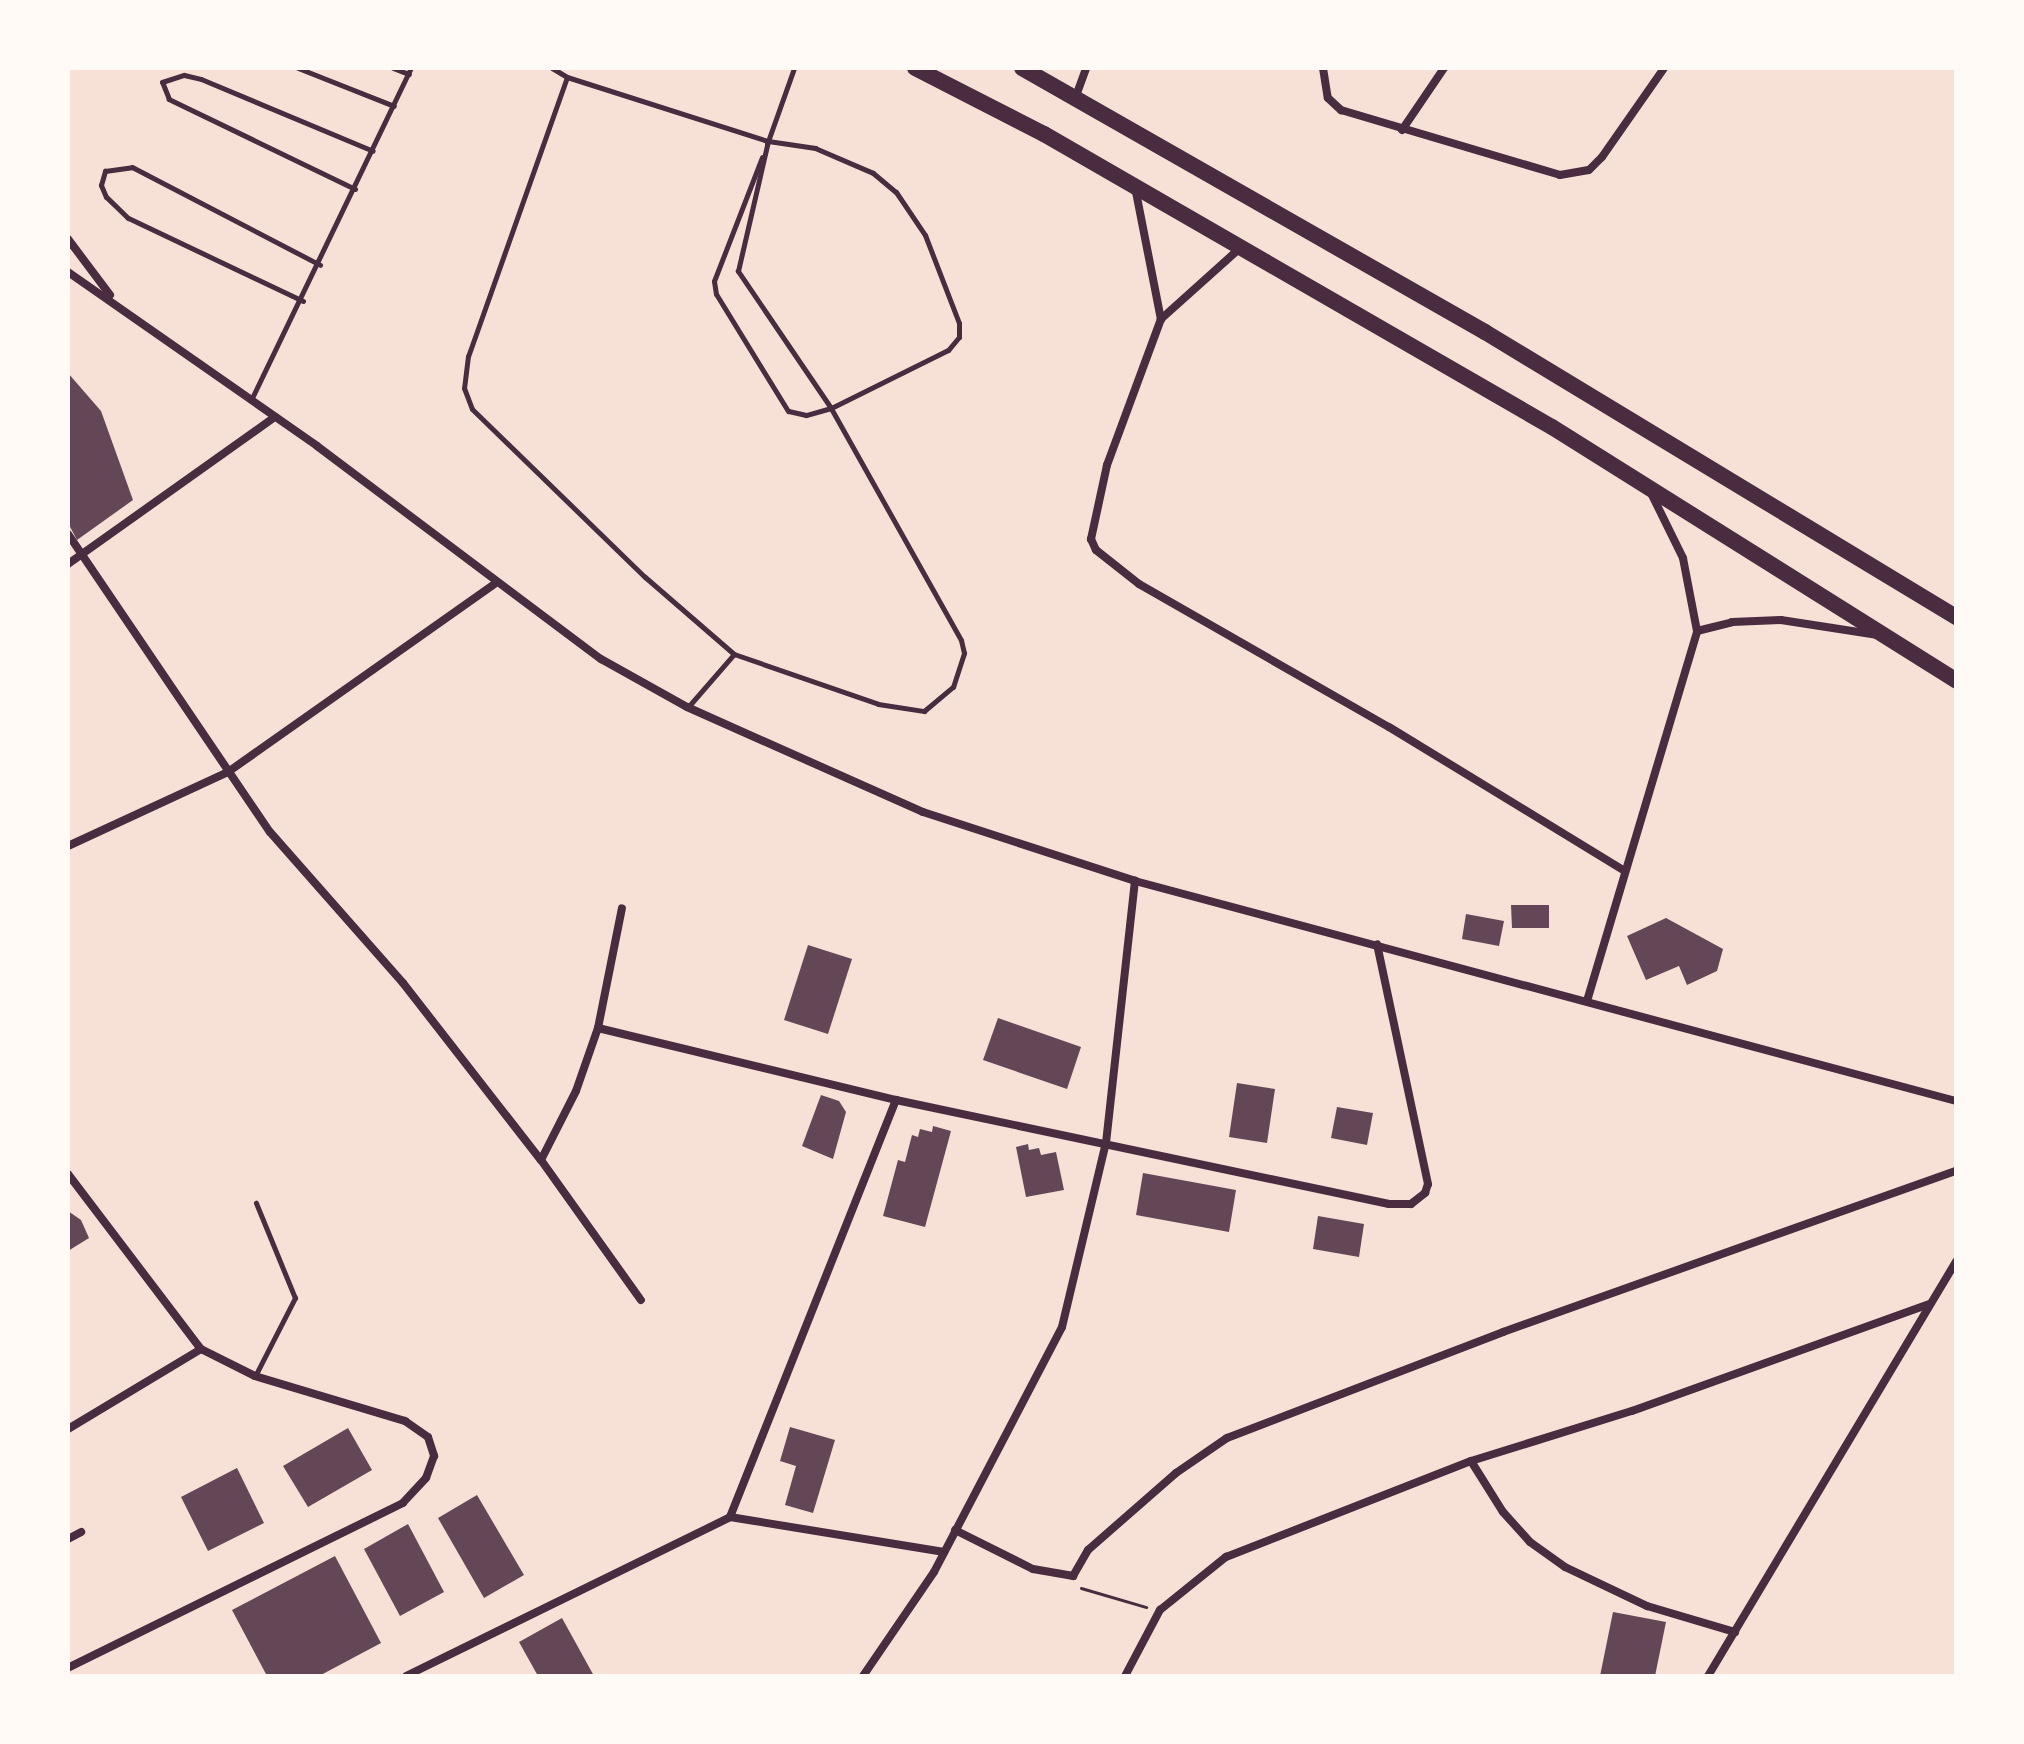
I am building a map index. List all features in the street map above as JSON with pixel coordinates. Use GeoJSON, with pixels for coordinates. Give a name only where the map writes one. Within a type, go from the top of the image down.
{"type":"FeatureCollection","features":[{"type":"Feature","properties":{"kind":"highway"},"geometry":{"type":"LineString","coordinates":[[915,68],[1135,187],[1646,485],[1956,680]]}},
{"type":"Feature","properties":{"kind":"highway"},"geometry":{"type":"LineString","coordinates":[[1022,68],[1076,96],[1485,332],[1956,617]]}},
{"type":"Feature","properties":{"kind":"street"},"geometry":{"type":"LineString","coordinates":[[1076,96],[1086,68]]}},
{"type":"Feature","properties":{"kind":"street"},"geometry":{"type":"LineString","coordinates":[[1323,68],[1323,85],[1334,105],[1402,130],[1529,168],[1579,174],[1602,157],[1664,68]]}},
{"type":"Feature","properties":{"kind":"street"},"geometry":{"type":"LineString","coordinates":[[1402,130],[1444,68]]}},
{"type":"Feature","properties":{"kind":"street"},"geometry":{"type":"LineString","coordinates":[[1135,187],[1161,319]]}},
{"type":"Feature","properties":{"kind":"street"},"geometry":{"type":"LineString","coordinates":[[68,239],[115,301]]}},
{"type":"Feature","properties":{"kind":"street"},"geometry":{"type":"LineString","coordinates":[[1239,249],[1161,319],[1097,506],[1091,539],[1102,559],[1625,871]]}},
{"type":"Feature","properties":{"kind":"street"},"geometry":{"type":"LineString","coordinates":[[68,272],[115,301],[275,417],[495,584],[601,659],[687,707],[923,812],[1135,881],[1956,1101]]}},
{"type":"Feature","properties":{"kind":"street"},"geometry":{"type":"LineString","coordinates":[[68,564],[275,417]]}},
{"type":"Feature","properties":{"kind":"street"},"geometry":{"type":"LineString","coordinates":[[1587,1001],[1697,631],[1683,558],[1646,485]]}},
{"type":"Feature","properties":{"kind":"street"},"geometry":{"type":"LineString","coordinates":[[68,534],[228,772],[298,867],[403,983],[541,1160],[641,1300]]}},
{"type":"Feature","properties":{"kind":"street"},"geometry":{"type":"LineString","coordinates":[[68,846],[228,772],[495,584]]}},
{"type":"Feature","properties":{"kind":"street"},"geometry":{"type":"LineString","coordinates":[[1697,631],[1732,622],[1781,620],[1889,637]]}},
{"type":"Feature","properties":{"kind":"street"},"geometry":{"type":"LineString","coordinates":[[854,1676],[864,1674],[944,1552],[1062,1327],[1106,1143],[1135,881]]}},
{"type":"Feature","properties":{"kind":"street"},"geometry":{"type":"LineString","coordinates":[[541,1160],[576,1091],[598,1028],[622,908]]}},
{"type":"Feature","properties":{"kind":"street"},"geometry":{"type":"LineString","coordinates":[[598,1028],[896,1100],[1389,1204],[1411,1204],[1425,1193],[1428,1184],[1377,944]]}},
{"type":"Feature","properties":{"kind":"street"},"geometry":{"type":"LineString","coordinates":[[730,1517],[896,1100]]}},
{"type":"Feature","properties":{"kind":"street"},"geometry":{"type":"LineString","coordinates":[[955,1530],[1033,1569],[1073,1576],[1088,1550],[1176,1473],[1227,1438],[1503,1332],[1956,1171]]}},
{"type":"Feature","properties":{"kind":"street"},"geometry":{"type":"LineString","coordinates":[[68,1668],[330,1542],[403,1503],[426,1478],[433,1446],[420,1428],[255,1376],[201,1349],[69,1178]]}},
{"type":"Feature","properties":{"kind":"street"},"geometry":{"type":"LineString","coordinates":[[1708,1676],[1829,1481],[1956,1262]]}},
{"type":"Feature","properties":{"kind":"street"},"geometry":{"type":"LineString","coordinates":[[1125,1676],[1160,1610],[1226,1557],[1471,1461],[1632,1411],[1929,1304]]}},
{"type":"Feature","properties":{"kind":"street"},"geometry":{"type":"LineString","coordinates":[[68,1429],[201,1349]]}},
{"type":"Feature","properties":{"kind":"street"},"geometry":{"type":"LineString","coordinates":[[1471,1461],[1503,1512],[1530,1542],[1565,1567],[1647,1606],[1735,1632]]}},
{"type":"Feature","properties":{"kind":"street"},"geometry":{"type":"LineString","coordinates":[[406,1676],[730,1517],[944,1552]]}},
{"type":"Feature","properties":{"kind":"street"},"geometry":{"type":"LineString","coordinates":[[68,1539],[81,1532]]}},
{"type":"Feature","properties":{"kind":"lane"},"geometry":{"type":"LineString","coordinates":[[298,68],[394,106]]}},
{"type":"Feature","properties":{"kind":"lane"},"geometry":{"type":"LineString","coordinates":[[251,400],[303,301],[410,71],[393,68]]}},
{"type":"Feature","properties":{"kind":"lane"},"geometry":{"type":"LineString","coordinates":[[552,68],[567,77],[768,141],[841,157],[896,192],[925,235],[959,323],[959,337],[948,350],[831,408],[806,415],[788,411],[716,294],[714,281],[722,250],[768,141],[794,68]]}},
{"type":"Feature","properties":{"kind":"lane"},"geometry":{"type":"LineString","coordinates":[[355,189],[169,99],[162,82],[184,75],[201,79],[373,151]]}},
{"type":"Feature","properties":{"kind":"lane"},"geometry":{"type":"LineString","coordinates":[[567,77],[468,356],[464,388],[493,434],[690,619],[734,654],[811,685],[900,709],[924,711],[939,703],[959,673],[964,653],[945,606],[831,408],[738,271],[768,141]]}},
{"type":"Feature","properties":{"kind":"lane"},"geometry":{"type":"LineString","coordinates":[[303,301],[128,218],[106,197],[101,185],[105,171],[132,167],[320,265]]}},
{"type":"Feature","properties":{"kind":"lane"},"geometry":{"type":"LineString","coordinates":[[687,707],[734,654]]}},
{"type":"Feature","properties":{"kind":"lane"},"geometry":{"type":"LineString","coordinates":[[255,1376],[295,1298],[256,1203]]}},
{"type":"Feature","properties":{"kind":"path"},"geometry":{"type":"LineString","coordinates":[[1073,1576],[1076,1586],[1088,1593],[1160,1610]]}},
{"type":"Feature","properties":{"kind":"building"},"geometry":{"type":"Polygon","coordinates":[[[68,373],[101,411],[133,500],[77,540],[68,523],[68,373]]]}},
{"type":"Feature","properties":{"kind":"building"},"geometry":{"type":"Polygon","coordinates":[[[1511,905],[1549,905],[1549,928],[1512,928],[1511,905]]]}},
{"type":"Feature","properties":{"kind":"building"},"geometry":{"type":"Polygon","coordinates":[[[1466,914],[1504,921],[1499,946],[1462,939],[1466,914]]]}},
{"type":"Feature","properties":{"kind":"building"},"geometry":{"type":"Polygon","coordinates":[[[1666,918],[1723,949],[1717,971],[1687,985],[1679,966],[1646,980],[1627,936],[1666,918]]]}},
{"type":"Feature","properties":{"kind":"building"},"geometry":{"type":"Polygon","coordinates":[[[808,945],[852,959],[828,1034],[784,1020],[808,945]]]}},
{"type":"Feature","properties":{"kind":"building"},"geometry":{"type":"Polygon","coordinates":[[[998,1018],[1081,1047],[1067,1089],[983,1060],[998,1018]]]}},
{"type":"Feature","properties":{"kind":"building"},"geometry":{"type":"Polygon","coordinates":[[[1237,1083],[1275,1089],[1267,1143],[1229,1137],[1237,1083]]]}},
{"type":"Feature","properties":{"kind":"building"},"geometry":{"type":"Polygon","coordinates":[[[821,1095],[839,1101],[846,1112],[833,1159],[802,1146],[821,1095]]]}},
{"type":"Feature","properties":{"kind":"building"},"geometry":{"type":"Polygon","coordinates":[[[1337,1107],[1373,1113],[1367,1145],[1331,1138],[1337,1107]]]}},
{"type":"Feature","properties":{"kind":"building"},"geometry":{"type":"Polygon","coordinates":[[[933,1126],[951,1131],[925,1227],[883,1216],[898,1160],[905,1162],[912,1135],[918,1137],[920,1129],[932,1132],[933,1126]]]}},
{"type":"Feature","properties":{"kind":"building"},"geometry":{"type":"Polygon","coordinates":[[[1028,1144],[1029,1150],[1039,1148],[1041,1155],[1056,1152],[1064,1190],[1026,1197],[1016,1147],[1028,1144]]]}},
{"type":"Feature","properties":{"kind":"building"},"geometry":{"type":"Polygon","coordinates":[[[1143,1173],[1236,1190],[1229,1232],[1136,1215],[1143,1173]]]}},
{"type":"Feature","properties":{"kind":"building"},"geometry":{"type":"Polygon","coordinates":[[[68,1211],[81,1220],[89,1238],[68,1251],[68,1211]]]}},
{"type":"Feature","properties":{"kind":"building"},"geometry":{"type":"Polygon","coordinates":[[[1318,1216],[1364,1224],[1359,1257],[1313,1249],[1318,1216]]]}},
{"type":"Feature","properties":{"kind":"building"},"geometry":{"type":"Polygon","coordinates":[[[790,1427],[835,1440],[813,1513],[785,1505],[796,1466],[780,1461],[790,1427]]]}},
{"type":"Feature","properties":{"kind":"building"},"geometry":{"type":"Polygon","coordinates":[[[348,1428],[372,1470],[308,1507],[283,1466],[348,1428]]]}},
{"type":"Feature","properties":{"kind":"building"},"geometry":{"type":"Polygon","coordinates":[[[237,1468],[264,1523],[208,1551],[181,1497],[237,1468]]]}},
{"type":"Feature","properties":{"kind":"building"},"geometry":{"type":"Polygon","coordinates":[[[477,1495],[524,1575],[484,1598],[438,1518],[477,1495]]]}},
{"type":"Feature","properties":{"kind":"building"},"geometry":{"type":"Polygon","coordinates":[[[408,1524],[444,1592],[400,1616],[364,1549],[408,1524]]]}},
{"type":"Feature","properties":{"kind":"building"},"geometry":{"type":"Polygon","coordinates":[[[335,1556],[381,1643],[319,1676],[267,1676],[232,1610],[335,1556]]]}},
{"type":"Feature","properties":{"kind":"building"},"geometry":{"type":"Polygon","coordinates":[[[1613,1612],[1666,1622],[1655,1676],[1600,1676],[1613,1612]]]}},
{"type":"Feature","properties":{"kind":"building"},"geometry":{"type":"Polygon","coordinates":[[[562,1618],[594,1676],[538,1676],[519,1642],[562,1618]]]}}]}
